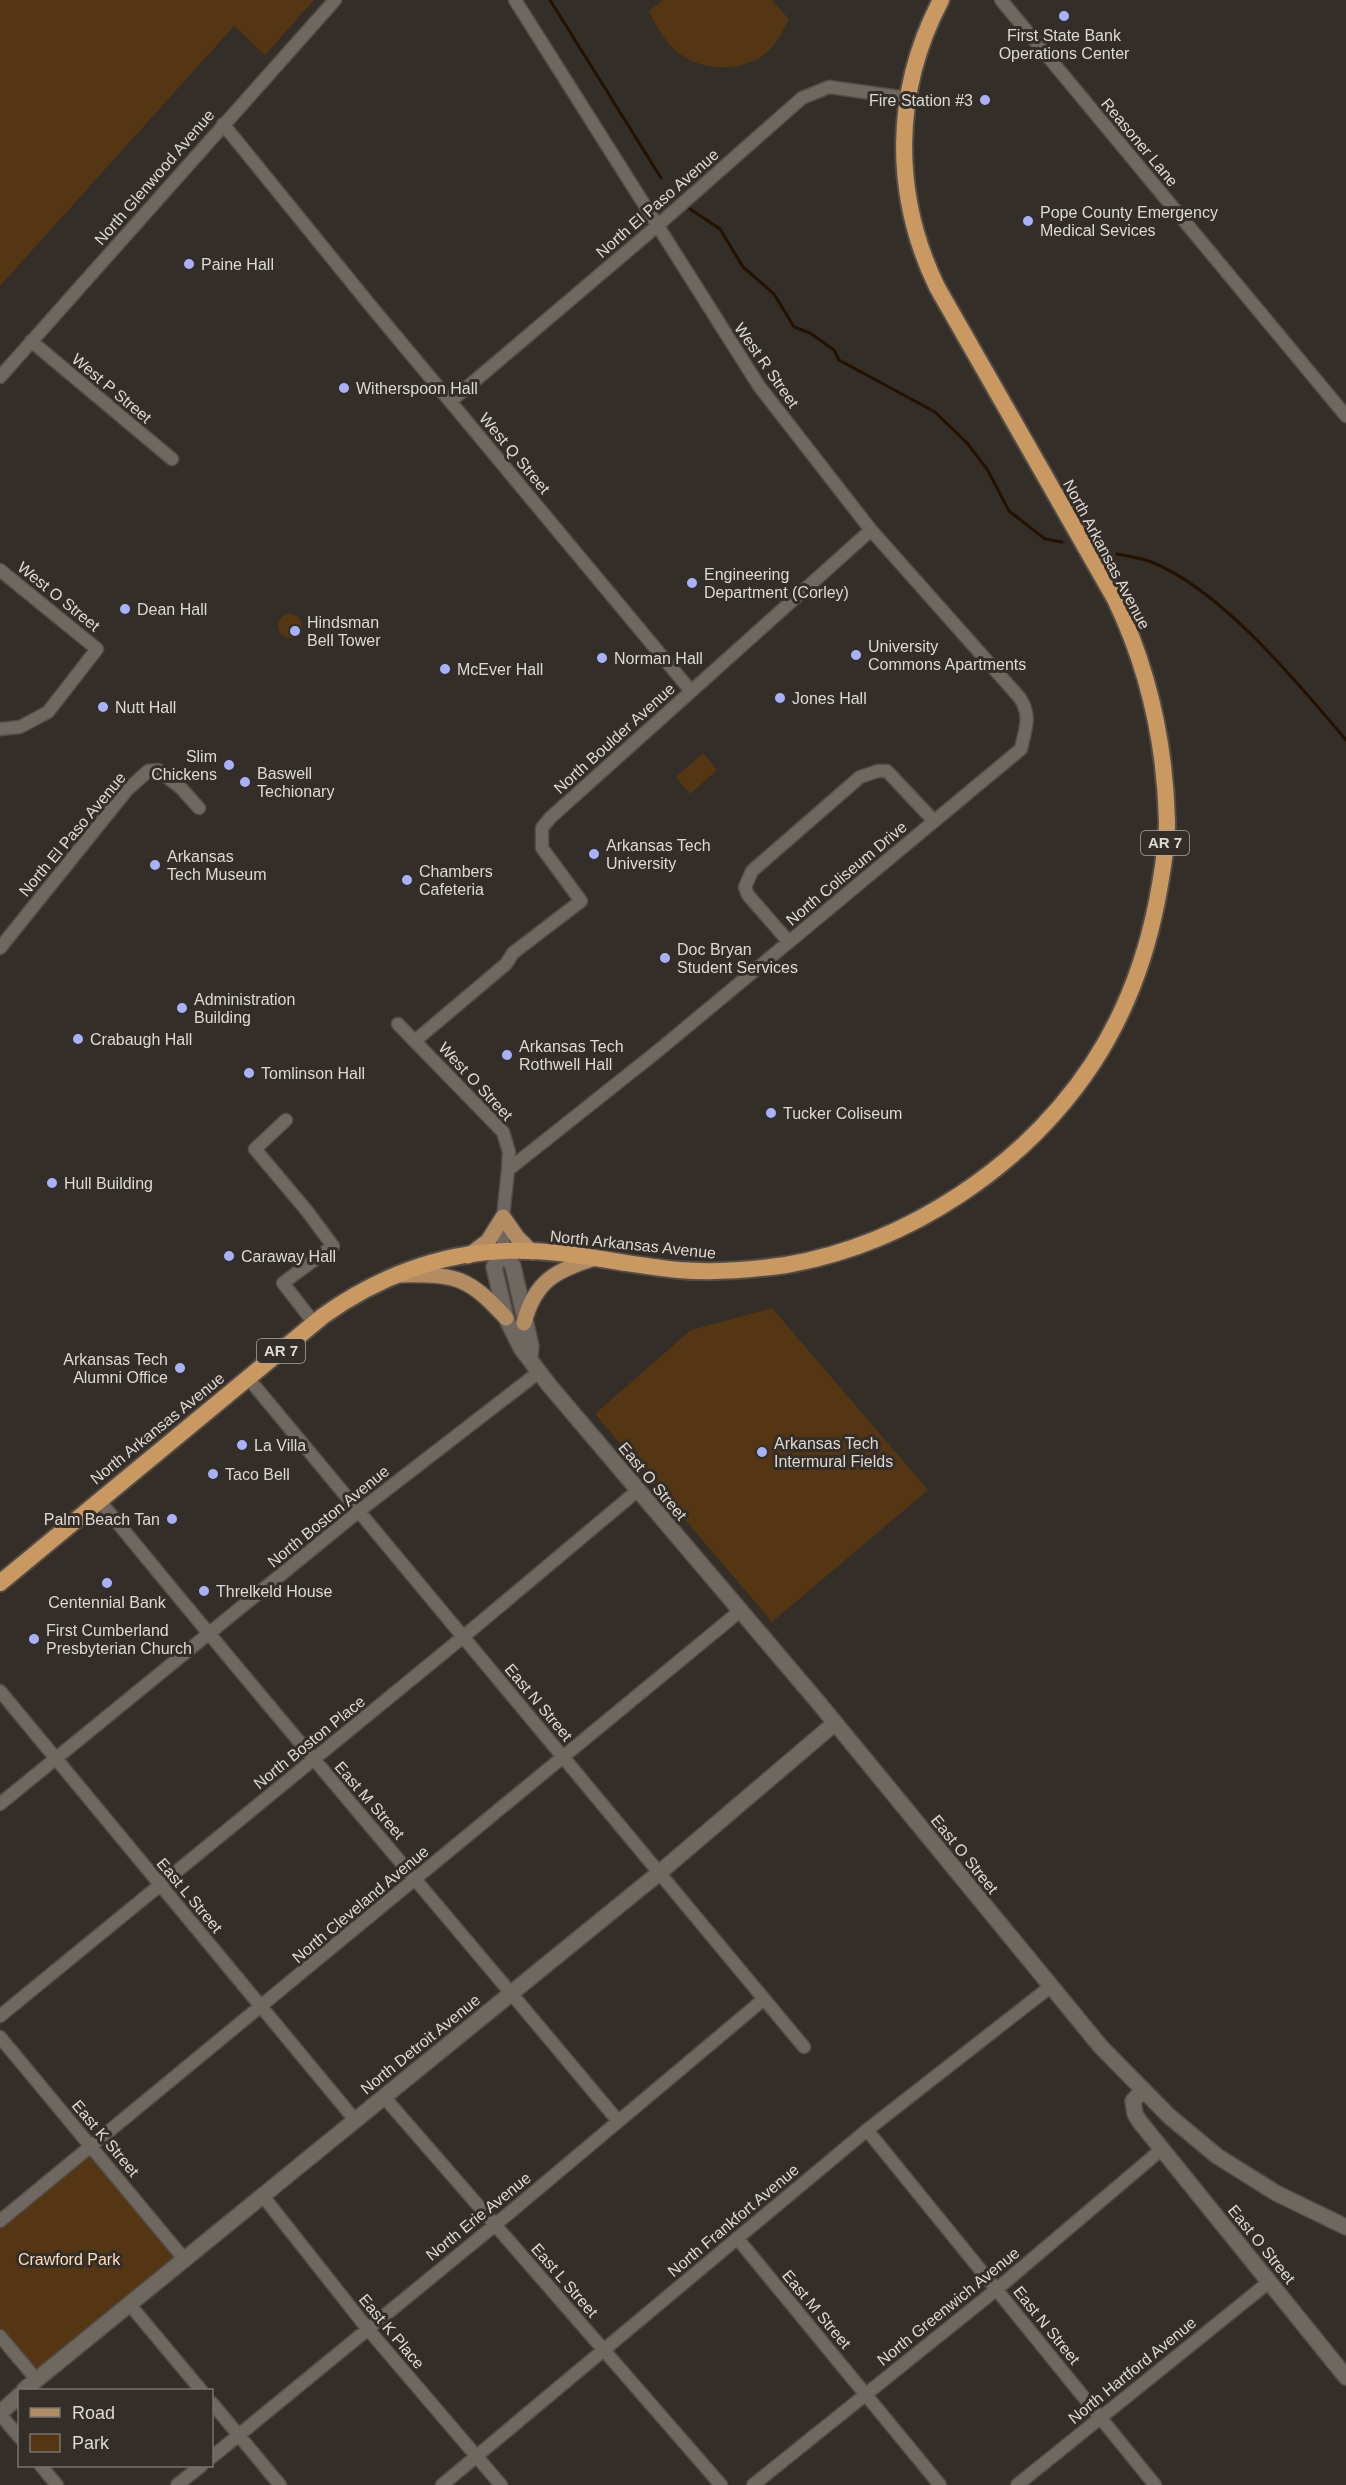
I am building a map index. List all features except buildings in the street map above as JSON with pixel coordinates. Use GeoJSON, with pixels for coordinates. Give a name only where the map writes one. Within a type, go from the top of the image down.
{"type":"FeatureCollection","features":[{"type":"Feature","properties":{"kind":"highway","name":"North Arkansas Avenue"},"geometry":{"type":"LineString","coordinates":[[0,1582],[314,1323],[348,1298],[395,1275],[432,1263],[503,1251],[595,1258],[680,1270],[724,1271],[785,1265],[845,1249],[902,1227],[955,1198],[1007,1159],[1053,1113],[1093,1063],[1124,1004],[1149,942],[1161,879],[1167,821],[1155,708],[1139,652],[1111,591],[937,287],[924,260],[905,187],[903,137],[907,98],[923,38],[941,0]]}},
{"type":"Feature","properties":{"kind":"main road"},"geometry":{"type":"LineString","coordinates":[[468,1256],[488,1241],[503,1217],[517,1237],[532,1252]]}},
{"type":"Feature","properties":{"kind":"main road"},"geometry":{"type":"LineString","coordinates":[[524,1323],[533,1297],[548,1279],[562,1269],[595,1258]]}},
{"type":"Feature","properties":{"kind":"main road"},"geometry":{"type":"LineString","coordinates":[[395,1275],[435,1274],[468,1282],[483,1292],[506,1318]]}},
{"type":"Feature","properties":{"kind":"street","name":"North Glenwood Avenue"},"geometry":{"type":"LineString","coordinates":[[0,377],[335,0]]}},
{"type":"Feature","properties":{"kind":"street","name":"West R Street"},"geometry":{"type":"LineString","coordinates":[[515,0],[759,386],[871,530],[1020,698],[1028,722]]}},
{"type":"Feature","properties":{"kind":"street","name":"Reasoner Lane"},"geometry":{"type":"LineString","coordinates":[[1001,0],[1346,416]]}},
{"type":"Feature","properties":{"kind":"street","name":"North El Paso Avenue"},"geometry":{"type":"LineString","coordinates":[[450,401],[657,226],[801,98],[829,87],[907,98]]}},
{"type":"Feature","properties":{"kind":"street","name":"West Q Street"},"geometry":{"type":"LineString","coordinates":[[223,124],[692,691]]}},
{"type":"Feature","properties":{"kind":"street","name":"West P Street"},"geometry":{"type":"LineString","coordinates":[[31,341],[172,459]]}},
{"type":"Feature","properties":{"kind":"street","name":"North Boulder Avenue"},"geometry":{"type":"LineString","coordinates":[[416,1040],[506,964],[513,953],[581,902],[542,848],[542,828],[871,530]]}},
{"type":"Feature","properties":{"kind":"street","name":"West O Street"},"geometry":{"type":"LineString","coordinates":[[0,570],[97,649],[48,712],[20,727],[0,729]]}},
{"type":"Feature","properties":{"kind":"street","name":"North Coliseum Drive"},"geometry":{"type":"LineString","coordinates":[[508,1170],[614,1086],[1021,748],[1028,722]]}},
{"type":"Feature","properties":{"kind":"street","name":"North El Paso Avenue"},"geometry":{"type":"LineString","coordinates":[[0,948],[127,790],[148,771],[159,770],[181,788],[199,808]]}},
{"type":"Feature","properties":{"kind":"street"},"geometry":{"type":"LineString","coordinates":[[789,942],[748,895],[745,886],[752,871],[860,777],[878,771],[887,771],[934,821]]}},
{"type":"Feature","properties":{"kind":"street","name":"West O Street"},"geometry":{"type":"LineString","coordinates":[[398,1024],[503,1132],[509,1152],[503,1217],[503,1251]]}},
{"type":"Feature","properties":{"kind":"street"},"geometry":{"type":"LineString","coordinates":[[286,1120],[255,1149],[333,1246],[283,1283],[314,1323]]}},
{"type":"Feature","properties":{"kind":"street","name":"East O Street"},"geometry":{"type":"LineString","coordinates":[[530,1357],[531,1346],[513,1266],[503,1251],[494,1267],[506,1318],[521,1348],[563,1403],[835,1723],[1101,2048],[1143,2090],[1133,2101],[1135,2114],[1346,2377]]}},
{"type":"Feature","properties":{"kind":"street","name":"North Boston Avenue"},"geometry":{"type":"LineString","coordinates":[[0,1804],[359,1511],[540,1372]]}},
{"type":"Feature","properties":{"kind":"street","name":"East N Street"},"geometry":{"type":"LineString","coordinates":[[248,1378],[804,2047]]}},
{"type":"Feature","properties":{"kind":"street","name":"North Boston Place"},"geometry":{"type":"LineString","coordinates":[[0,2016],[464,1637],[637,1491]]}},
{"type":"Feature","properties":{"kind":"street","name":"East M Street"},"geometry":{"type":"LineString","coordinates":[[99,1500],[208,1634],[416,1878],[618,2121]]}},
{"type":"Feature","properties":{"kind":"street","name":"North Cleveland Avenue"},"geometry":{"type":"LineString","coordinates":[[0,2221],[740,1611]]}},
{"type":"Feature","properties":{"kind":"street","name":"East L Street"},"geometry":{"type":"LineString","coordinates":[[0,1691],[355,2120]]}},
{"type":"Feature","properties":{"kind":"street","name":"North Detroit Avenue"},"geometry":{"type":"LineString","coordinates":[[26,2389],[659,1873],[835,1723]]}},
{"type":"Feature","properties":{"kind":"street","name":"North Frankfort Avenue"},"geometry":{"type":"LineString","coordinates":[[442,2485],[867,2130],[1050,1987]]}},
{"type":"Feature","properties":{"kind":"street","name":"North Erie Avenue"},"geometry":{"type":"LineString","coordinates":[[213,2456],[495,2225],[764,1999]]}},
{"type":"Feature","properties":{"kind":"street","name":"East K Street"},"geometry":{"type":"LineString","coordinates":[[0,2037],[185,2260]]}},
{"type":"Feature","properties":{"kind":"street"},"geometry":{"type":"LineString","coordinates":[[1143,2090],[1202,2143],[1235,2168],[1275,2193],[1346,2227]]}},
{"type":"Feature","properties":{"kind":"street","name":"East L Street"},"geometry":{"type":"LineString","coordinates":[[384,2097],[721,2485]]}},
{"type":"Feature","properties":{"kind":"street","name":"East N Street"},"geometry":{"type":"LineString","coordinates":[[867,2130],[1155,2485]]}},
{"type":"Feature","properties":{"kind":"street","name":"North Greenwich Avenue"},"geometry":{"type":"LineString","coordinates":[[753,2485],[997,2289],[1162,2149]]}},
{"type":"Feature","properties":{"kind":"street","name":"East K Place"},"geometry":{"type":"LineString","coordinates":[[262,2195],[367,2328],[501,2485]]}},
{"type":"Feature","properties":{"kind":"street","name":"East M Street"},"geometry":{"type":"LineString","coordinates":[[737,2238],[940,2485]]}},
{"type":"Feature","properties":{"kind":"street","name":"North Hartford Avenue"},"geometry":{"type":"LineString","coordinates":[[1017,2485],[1269,2282]]}},
{"type":"Feature","properties":{"kind":"street"},"geometry":{"type":"LineString","coordinates":[[130,2305],[199,2389]]}},
{"type":"Feature","properties":{"kind":"street"},"geometry":{"type":"LineString","coordinates":[[0,2336],[36,2379]]}},
{"type":"Feature","properties":{"kind":"street"},"geometry":{"type":"LineString","coordinates":[[18,2397],[0,2413],[18,2436]]}},
{"type":"Feature","properties":{"kind":"street"},"geometry":{"type":"LineString","coordinates":[[213,2404],[280,2485]]}},
{"type":"Feature","properties":{"kind":"street"},"geometry":{"type":"LineString","coordinates":[[42,2467],[57,2485]]}},
{"type":"Feature","properties":{"kind":"street"},"geometry":{"type":"LineString","coordinates":[[177,2485],[200,2467]]}},
{"type":"Feature","properties":{"kind":"green space"},"geometry":{"type":"Polygon","coordinates":[[[0,0],[314,0],[265,55],[234,26],[0,286],[0,0]]]}},
{"type":"Feature","properties":{"kind":"green space"},"geometry":{"type":"Polygon","coordinates":[[[663,0],[772,0],[789,19],[772,47],[754,61],[731,67],[708,66],[696,63],[680,54],[660,31],[649,11],[663,0]]]}},
{"type":"Feature","properties":{"kind":"green space"},"geometry":{"type":"Polygon","coordinates":[[[290,614],[299,617],[302,626],[299,635],[290,638],[281,635],[278,626],[281,617],[290,614]]]}},
{"type":"Feature","properties":{"kind":"green space"},"geometry":{"type":"Polygon","coordinates":[[[703,753],[717,770],[690,794],[676,777],[703,753]]]}},
{"type":"Feature","properties":{"kind":"green space","name":"Arkansas Tech Intermural Fields"},"geometry":{"type":"Polygon","coordinates":[[[772,1308],[928,1490],[772,1622],[595,1414],[691,1330],[772,1308]]]}},
{"type":"Feature","properties":{"kind":"green space","name":"Crawford Park"},"geometry":{"type":"Polygon","coordinates":[[[89,2153],[177,2258],[38,2374],[0,2328],[0,2227],[89,2153]]]}},
{"type":"Feature","properties":{"kind":"waterway"},"geometry":{"type":"LineString","coordinates":[[550,0],[661,178]]}},
{"type":"Feature","properties":{"kind":"waterway"},"geometry":{"type":"LineString","coordinates":[[690,209],[720,229],[743,267],[774,294],[794,327],[810,333],[834,350],[839,360],[935,412],[967,443],[987,469],[1009,511],[1045,539],[1062,542]]}},
{"type":"Feature","properties":{"kind":"waterway"},"geometry":{"type":"LineString","coordinates":[[1117,554],[1149,561],[1176,574],[1203,592],[1256,639],[1305,691],[1346,740]]}},
{"type":"Feature","properties":{"kind":"place","name":"First State Bank Operations Center"},"geometry":{"type":"Point","coordinates":[1064,16]}},
{"type":"Feature","properties":{"kind":"place","name":"Fire Station #3"},"geometry":{"type":"Point","coordinates":[985,100]}},
{"type":"Feature","properties":{"kind":"place","name":"Pope County Emergency Medical Sevices"},"geometry":{"type":"Point","coordinates":[1028,221]}},
{"type":"Feature","properties":{"kind":"place","name":"Paine Hall"},"geometry":{"type":"Point","coordinates":[189,264]}},
{"type":"Feature","properties":{"kind":"place","name":"Witherspoon Hall"},"geometry":{"type":"Point","coordinates":[344,388]}},
{"type":"Feature","properties":{"kind":"place","name":"Engineering Department (Corley)"},"geometry":{"type":"Point","coordinates":[692,583]}},
{"type":"Feature","properties":{"kind":"place","name":"Dean Hall"},"geometry":{"type":"Point","coordinates":[125,609]}},
{"type":"Feature","properties":{"kind":"place","name":"Hindsman Bell Tower"},"geometry":{"type":"Point","coordinates":[295,631]}},
{"type":"Feature","properties":{"kind":"place","name":"University Commons Apartments"},"geometry":{"type":"Point","coordinates":[856,655]}},
{"type":"Feature","properties":{"kind":"place","name":"Norman Hall"},"geometry":{"type":"Point","coordinates":[602,658]}},
{"type":"Feature","properties":{"kind":"place","name":"McEver Hall"},"geometry":{"type":"Point","coordinates":[445,669]}},
{"type":"Feature","properties":{"kind":"place","name":"Jones Hall"},"geometry":{"type":"Point","coordinates":[780,698]}},
{"type":"Feature","properties":{"kind":"place","name":"Nutt Hall"},"geometry":{"type":"Point","coordinates":[103,707]}},
{"type":"Feature","properties":{"kind":"place","name":"Slim Chickens"},"geometry":{"type":"Point","coordinates":[229,765]}},
{"type":"Feature","properties":{"kind":"place","name":"Baswell Techionary"},"geometry":{"type":"Point","coordinates":[245,782]}},
{"type":"Feature","properties":{"kind":"place","name":"Arkansas Tech University"},"geometry":{"type":"Point","coordinates":[594,854]}},
{"type":"Feature","properties":{"kind":"place","name":"Arkansas Tech Museum"},"geometry":{"type":"Point","coordinates":[155,865]}},
{"type":"Feature","properties":{"kind":"place","name":"Chambers Cafeteria"},"geometry":{"type":"Point","coordinates":[407,880]}},
{"type":"Feature","properties":{"kind":"place","name":"Doc Bryan Student Services"},"geometry":{"type":"Point","coordinates":[665,958]}},
{"type":"Feature","properties":{"kind":"place","name":"Administration Building"},"geometry":{"type":"Point","coordinates":[182,1008]}},
{"type":"Feature","properties":{"kind":"place","name":"Crabaugh Hall"},"geometry":{"type":"Point","coordinates":[78,1039]}},
{"type":"Feature","properties":{"kind":"place","name":"Arkansas Tech Rothwell Hall"},"geometry":{"type":"Point","coordinates":[507,1055]}},
{"type":"Feature","properties":{"kind":"place","name":"Tomlinson Hall"},"geometry":{"type":"Point","coordinates":[249,1073]}},
{"type":"Feature","properties":{"kind":"place","name":"Tucker Coliseum"},"geometry":{"type":"Point","coordinates":[771,1113]}},
{"type":"Feature","properties":{"kind":"place","name":"Hull Building"},"geometry":{"type":"Point","coordinates":[52,1183]}},
{"type":"Feature","properties":{"kind":"place","name":"Caraway Hall"},"geometry":{"type":"Point","coordinates":[229,1256]}},
{"type":"Feature","properties":{"kind":"place","name":"Arkansas Tech Alumni Office"},"geometry":{"type":"Point","coordinates":[180,1368]}},
{"type":"Feature","properties":{"kind":"place","name":"La Villa"},"geometry":{"type":"Point","coordinates":[242,1445]}},
{"type":"Feature","properties":{"kind":"place","name":"Arkansas Tech Intermural Fields"},"geometry":{"type":"Point","coordinates":[762,1452]}},
{"type":"Feature","properties":{"kind":"place","name":"Taco Bell"},"geometry":{"type":"Point","coordinates":[213,1474]}},
{"type":"Feature","properties":{"kind":"place","name":"Palm Beach Tan"},"geometry":{"type":"Point","coordinates":[172,1519]}},
{"type":"Feature","properties":{"kind":"place","name":"Centennial Bank"},"geometry":{"type":"Point","coordinates":[107,1583]}},
{"type":"Feature","properties":{"kind":"place","name":"Threlkeld House"},"geometry":{"type":"Point","coordinates":[204,1591]}},
{"type":"Feature","properties":{"kind":"place","name":"First Cumberland Presbyterian Church"},"geometry":{"type":"Point","coordinates":[34,1639]}}]}
